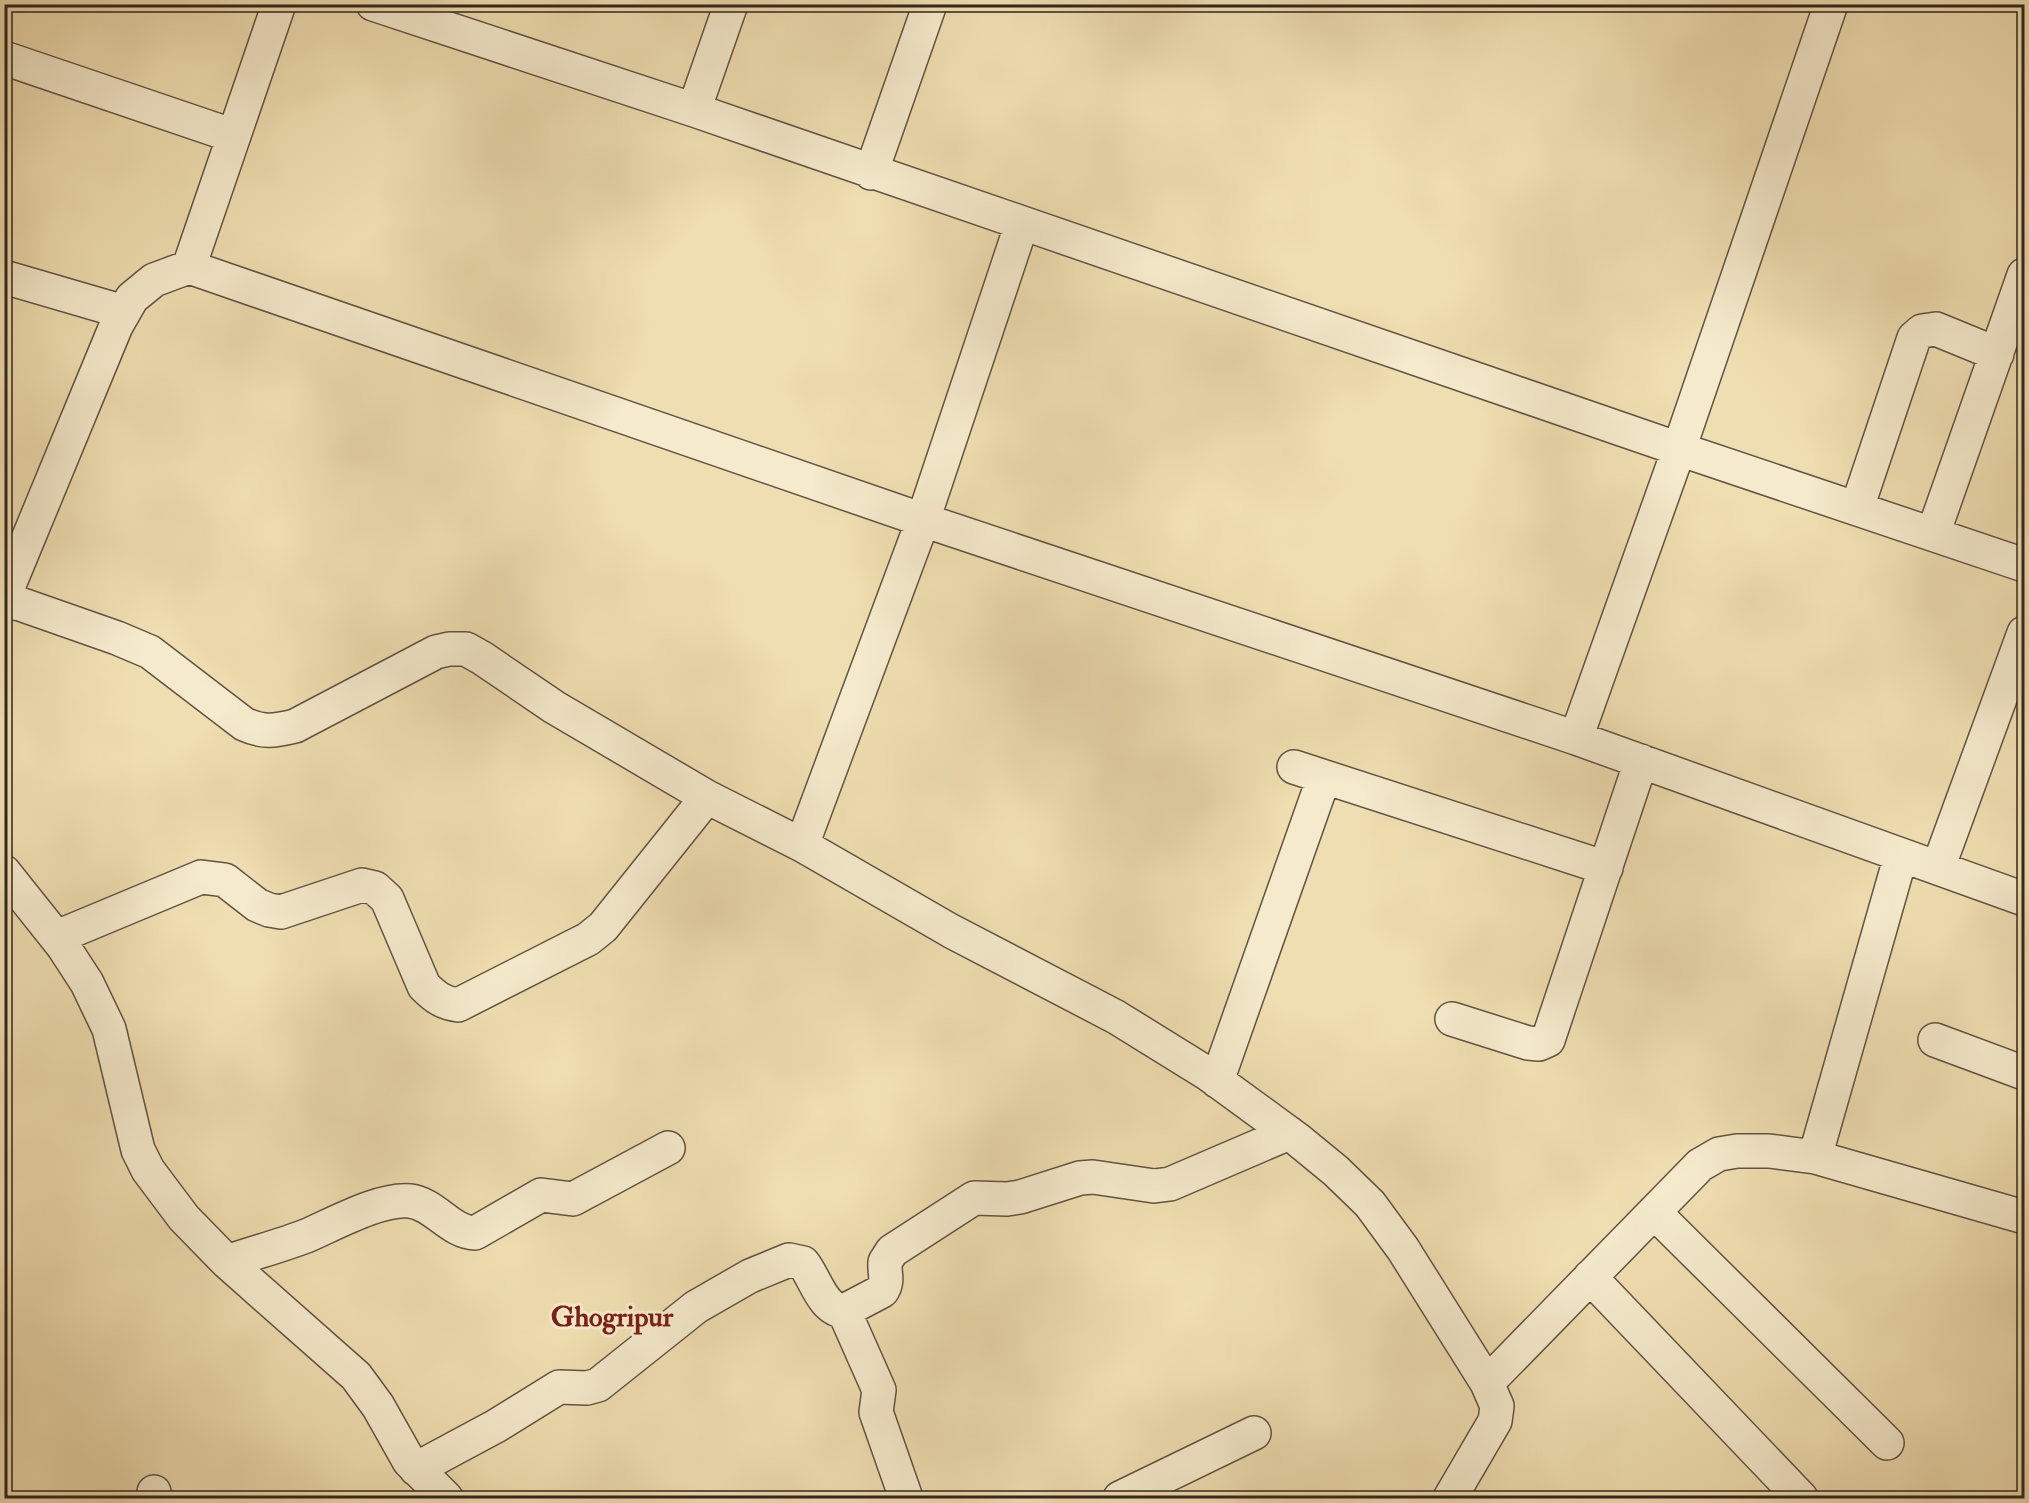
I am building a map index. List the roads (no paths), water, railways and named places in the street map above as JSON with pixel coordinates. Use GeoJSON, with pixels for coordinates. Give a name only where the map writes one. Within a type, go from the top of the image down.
{"type":"FeatureCollection","features":[{"type":"Feature","properties":{"kind":"street"},"geometry":{"type":"LineString","coordinates":[[189,267],[279,4]]}},
{"type":"Feature","properties":{"kind":"street"},"geometry":{"type":"LineString","coordinates":[[373,4],[694,110],[1679,449],[2025,565]]}},
{"type":"Feature","properties":{"kind":"street"},"geometry":{"type":"LineString","coordinates":[[694,110],[731,4]]}},
{"type":"Feature","properties":{"kind":"street"},"geometry":{"type":"LineString","coordinates":[[871,172],[930,4]]}},
{"type":"Feature","properties":{"kind":"street"},"geometry":{"type":"LineString","coordinates":[[1576,738],[1679,449],[1831,4]]}},
{"type":"Feature","properties":{"kind":"street"},"geometry":{"type":"LineString","coordinates":[[4,58],[234,136]]}},
{"type":"Feature","properties":{"kind":"street"},"geometry":{"type":"LineString","coordinates":[[802,845],[923,520],[1022,223]]}},
{"type":"Feature","properties":{"kind":"street"},"geometry":{"type":"LineString","coordinates":[[1450,1498],[1497,1415],[1497,1406],[1486,1383],[1403,1249],[1370,1204],[1336,1171],[1289,1133],[1217,1081],[1116,1017],[951,931],[802,845],[707,797],[554,706],[466,649],[436,652],[294,726],[275,731],[256,729],[244,724],[150,652],[117,638],[4,599],[116,326],[132,298],[154,280],[189,267],[923,520],[1576,738],[2025,899]]}},
{"type":"Feature","properties":{"kind":"street"},"geometry":{"type":"LineString","coordinates":[[1933,534],[2025,275]]}},
{"type":"Feature","properties":{"kind":"street"},"geometry":{"type":"LineString","coordinates":[[4,277],[124,312]]}},
{"type":"Feature","properties":{"kind":"street"},"geometry":{"type":"LineString","coordinates":[[1857,508],[1914,338],[1922,331],[1936,328],[1997,354]]}},
{"type":"Feature","properties":{"kind":"street"},"geometry":{"type":"LineString","coordinates":[[1938,868],[2025,633]]}},
{"type":"Feature","properties":{"kind":"street"},"geometry":{"type":"LineString","coordinates":[[1452,1019],[1528,1043],[1539,1044],[1548,1040],[1641,761]]}},
{"type":"Feature","properties":{"kind":"street"},"geometry":{"type":"LineString","coordinates":[[1217,1081],[1309,772],[1606,868]]}},
{"type":"Feature","properties":{"kind":"street"},"geometry":{"type":"LineString","coordinates":[[57,937],[201,877],[225,880],[257,905],[281,912],[362,885],[375,888],[387,898],[424,986],[435,998],[448,1004],[458,1005],[588,939],[603,927],[707,797]]}},
{"type":"Feature","properties":{"kind":"street"},"geometry":{"type":"LineString","coordinates":[[1815,1157],[1901,855]]}},
{"type":"Feature","properties":{"kind":"street"},"geometry":{"type":"LineString","coordinates":[[4,872],[57,937],[87,983],[109,1029],[138,1150],[148,1170],[184,1218],[227,1262],[356,1376],[378,1406],[409,1461],[446,1498]]}},
{"type":"Feature","properties":{"kind":"street"},"geometry":{"type":"LineString","coordinates":[[1935,1041],[2025,1074]]}},
{"type":"Feature","properties":{"kind":"street"},"geometry":{"type":"LineString","coordinates":[[417,1469],[496,1426],[559,1387],[587,1388],[598,1385],[696,1307],[750,1276],[789,1260],[803,1263],[828,1305],[838,1311],[844,1311],[882,1291],[887,1278],[885,1262],[892,1251],[974,1198],[1020,1197],[1080,1178],[1093,1177],[1154,1186],[1170,1184],[1289,1133]]}},
{"type":"Feature","properties":{"kind":"street"},"geometry":{"type":"LineString","coordinates":[[227,1262],[303,1237],[388,1202],[401,1200],[420,1204],[460,1230],[475,1233],[541,1195],[573,1199],[668,1148]]}},
{"type":"Feature","properties":{"kind":"street"},"geometry":{"type":"LineString","coordinates":[[1486,1383],[1700,1165],[1719,1154],[1737,1150],[1769,1151],[1815,1157],[2025,1217]]}},
{"type":"Feature","properties":{"kind":"street"},"geometry":{"type":"LineString","coordinates":[[1654,1212],[1887,1443]]}},
{"type":"Feature","properties":{"kind":"street"},"geometry":{"type":"LineString","coordinates":[[1590,1278],[1801,1498]]}},
{"type":"Feature","properties":{"kind":"street"},"geometry":{"type":"LineString","coordinates":[[844,1311],[879,1390],[876,1412],[906,1498]]}},
{"type":"Feature","properties":{"kind":"street"},"geometry":{"type":"LineString","coordinates":[[1120,1498],[1254,1433]]}},
{"type":"Feature","properties":{"kind":"district","name":"Ghogripur"},"geometry":{"type":"Point","coordinates":[612,1316]}}]}
